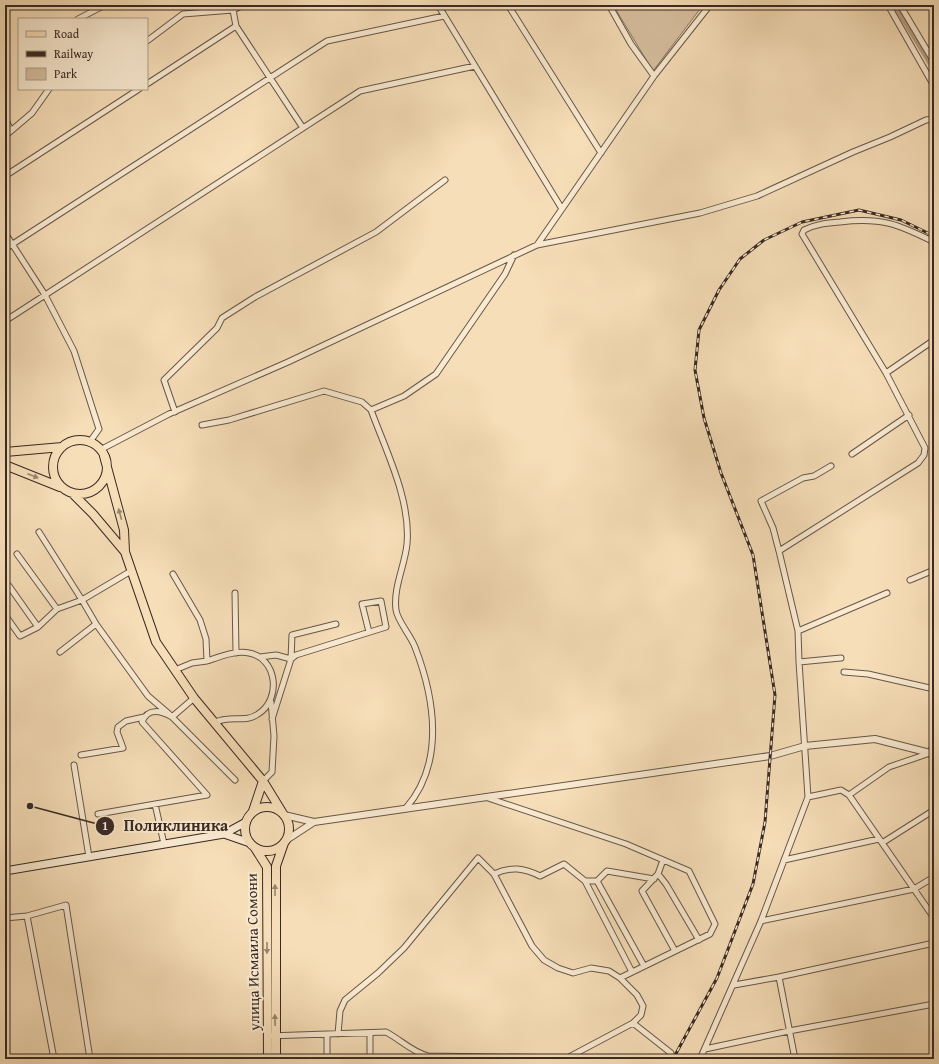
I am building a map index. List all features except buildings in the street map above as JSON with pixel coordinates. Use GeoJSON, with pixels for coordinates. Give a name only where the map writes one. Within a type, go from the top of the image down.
{"type":"FeatureCollection","features":[{"type":"Feature","properties":{"kind":"main road"},"geometry":{"type":"LineString","coordinates":[[5,452],[62,447],[75,441],[90,442],[102,453],[124,530],[125,552],[156,642],[194,698],[263,781],[283,814],[289,828],[276,866],[272,1036],[276,1059]]}},
{"type":"Feature","properties":{"kind":"main road"},"geometry":{"type":"LineString","coordinates":[[62,447],[56,454],[53,463],[53,472],[56,480],[62,487]]}},
{"type":"Feature","properties":{"kind":"main road"},"geometry":{"type":"LineString","coordinates":[[72,493],[89,492],[100,485],[106,473],[102,453]]}},
{"type":"Feature","properties":{"kind":"main road"},"geometry":{"type":"LineString","coordinates":[[5,466],[62,487],[72,493],[94,514],[125,552]]}},
{"type":"Feature","properties":{"kind":"main road"},"geometry":{"type":"LineString","coordinates":[[5,871],[224,834],[246,822],[253,811],[263,781]]}},
{"type":"Feature","properties":{"kind":"main road"},"geometry":{"type":"LineString","coordinates":[[253,811],[264,807],[270,807],[283,814]]}},
{"type":"Feature","properties":{"kind":"main road"},"geometry":{"type":"LineString","coordinates":[[246,822],[246,836],[253,845]]}},
{"type":"Feature","properties":{"kind":"main road"},"geometry":{"type":"LineString","coordinates":[[224,834],[253,845],[261,850],[274,850],[284,842]]}},
{"type":"Feature","properties":{"kind":"main road","name":"улица Исмаила Сомони"},"geometry":{"type":"LineString","coordinates":[[253,845],[266,867],[272,1036],[268,1059]]}},
{"type":"Feature","properties":{"kind":"street"},"geometry":{"type":"LineString","coordinates":[[80,18],[105,5]]}},
{"type":"Feature","properties":{"kind":"street"},"geometry":{"type":"LineString","coordinates":[[148,40],[182,14],[233,10],[243,5]]}},
{"type":"Feature","properties":{"kind":"street"},"geometry":{"type":"LineString","coordinates":[[438,5],[562,209]]}},
{"type":"Feature","properties":{"kind":"street"},"geometry":{"type":"LineString","coordinates":[[508,5],[600,153]]}},
{"type":"Feature","properties":{"kind":"street"},"geometry":{"type":"LineString","coordinates":[[609,5],[631,44],[654,76]]}},
{"type":"Feature","properties":{"kind":"street"},"geometry":{"type":"LineString","coordinates":[[537,245],[654,76],[710,5]]}},
{"type":"Feature","properties":{"kind":"street"},"geometry":{"type":"LineString","coordinates":[[888,5],[934,86]]}},
{"type":"Feature","properties":{"kind":"street"},"geometry":{"type":"LineString","coordinates":[[900,5],[931,57]]}},
{"type":"Feature","properties":{"kind":"street"},"geometry":{"type":"LineString","coordinates":[[233,10],[236,26],[303,128]]}},
{"type":"Feature","properties":{"kind":"street"},"geometry":{"type":"LineString","coordinates":[[5,249],[327,41],[444,16]]}},
{"type":"Feature","properties":{"kind":"street"},"geometry":{"type":"LineString","coordinates":[[148,83],[236,26]]}},
{"type":"Feature","properties":{"kind":"street"},"geometry":{"type":"LineString","coordinates":[[5,321],[360,91],[474,66]]}},
{"type":"Feature","properties":{"kind":"street"},"geometry":{"type":"LineString","coordinates":[[5,136],[32,114],[48,90]]}},
{"type":"Feature","properties":{"kind":"street"},"geometry":{"type":"LineString","coordinates":[[5,176],[137,90]]}},
{"type":"Feature","properties":{"kind":"street"},"geometry":{"type":"LineString","coordinates":[[5,118],[11,131]]}},
{"type":"Feature","properties":{"kind":"street"},"geometry":{"type":"LineString","coordinates":[[102,453],[175,412],[288,362],[537,245],[700,213],[757,196],[853,152],[890,138],[926,120],[934,119]]}},
{"type":"Feature","properties":{"kind":"street"},"geometry":{"type":"LineString","coordinates":[[175,412],[164,380],[217,328],[222,318],[255,297],[376,232],[445,180]]}},
{"type":"Feature","properties":{"kind":"street"},"geometry":{"type":"LineString","coordinates":[[779,551],[918,463],[924,455],[925,448],[886,373],[802,234],[804,230],[814,225],[858,220],[875,220],[899,225],[934,242]]}},
{"type":"Feature","properties":{"kind":"street"},"geometry":{"type":"LineString","coordinates":[[5,233],[45,295],[74,351],[99,429],[90,442]]}},
{"type":"Feature","properties":{"kind":"street"},"geometry":{"type":"LineString","coordinates":[[371,410],[404,396],[436,374],[505,274],[514,255]]}},
{"type":"Feature","properties":{"kind":"street"},"geometry":{"type":"LineString","coordinates":[[886,373],[934,340]]}},
{"type":"Feature","properties":{"kind":"street"},"geometry":{"type":"LineString","coordinates":[[202,425],[229,420],[324,391],[362,402],[371,410],[394,470],[406,515],[407,544],[397,591],[396,610],[415,646],[425,675],[434,724],[433,749],[427,771],[416,796],[406,808]]}},
{"type":"Feature","properties":{"kind":"street"},"geometry":{"type":"LineString","coordinates":[[852,454],[909,415]]}},
{"type":"Feature","properties":{"kind":"street"},"geometry":{"type":"LineString","coordinates":[[700,1059],[761,921],[808,797],[798,631],[773,528],[761,501],[803,478],[814,476],[831,466]]}},
{"type":"Feature","properties":{"kind":"street"},"geometry":{"type":"LineString","coordinates":[[39,532],[96,624],[148,696],[172,717],[235,780]]}},
{"type":"Feature","properties":{"kind":"street"},"geometry":{"type":"LineString","coordinates":[[18,554],[57,610]]}},
{"type":"Feature","properties":{"kind":"street"},"geometry":{"type":"LineString","coordinates":[[910,580],[934,570]]}},
{"type":"Feature","properties":{"kind":"street"},"geometry":{"type":"LineString","coordinates":[[5,615],[20,636],[38,627],[57,610],[82,600],[131,571]]}},
{"type":"Feature","properties":{"kind":"street"},"geometry":{"type":"LineString","coordinates":[[174,574],[200,620],[206,639],[207,661]]}},
{"type":"Feature","properties":{"kind":"street"},"geometry":{"type":"LineString","coordinates":[[9,586],[38,627]]}},
{"type":"Feature","properties":{"kind":"street"},"geometry":{"type":"LineString","coordinates":[[235,593],[236,653]]}},
{"type":"Feature","properties":{"kind":"street"},"geometry":{"type":"LineString","coordinates":[[798,631],[887,593]]}},
{"type":"Feature","properties":{"kind":"street"},"geometry":{"type":"LineString","coordinates":[[291,659],[296,655],[386,627],[381,601],[362,604],[369,632]]}},
{"type":"Feature","properties":{"kind":"street"},"geometry":{"type":"LineString","coordinates":[[60,652],[96,624]]}},
{"type":"Feature","properties":{"kind":"street"},"geometry":{"type":"LineString","coordinates":[[272,719],[291,659],[292,635],[336,624]]}},
{"type":"Feature","properties":{"kind":"street"},"geometry":{"type":"LineString","coordinates":[[175,670],[192,663],[207,661],[236,653],[248,652],[260,657],[276,655],[291,659]]}},
{"type":"Feature","properties":{"kind":"street"},"geometry":{"type":"LineString","coordinates":[[260,657],[270,670],[275,683],[271,702],[274,736],[272,772],[263,781]]}},
{"type":"Feature","properties":{"kind":"street"},"geometry":{"type":"LineString","coordinates":[[799,662],[841,658]]}},
{"type":"Feature","properties":{"kind":"street"},"geometry":{"type":"LineString","coordinates":[[844,672],[868,674],[934,689]]}},
{"type":"Feature","properties":{"kind":"street"},"geometry":{"type":"LineString","coordinates":[[172,717],[194,698]]}},
{"type":"Feature","properties":{"kind":"street"},"geometry":{"type":"LineString","coordinates":[[214,722],[230,718],[245,720],[259,714],[271,702]]}},
{"type":"Feature","properties":{"kind":"street"},"geometry":{"type":"LineString","coordinates":[[81,755],[123,748],[117,732],[118,727],[126,721],[144,717],[152,712],[160,711],[172,717]]}},
{"type":"Feature","properties":{"kind":"street"},"geometry":{"type":"LineString","coordinates":[[98,814],[206,795],[142,722],[144,717]]}},
{"type":"Feature","properties":{"kind":"street"},"geometry":{"type":"LineString","coordinates":[[283,814],[314,822],[770,756],[805,746],[874,738],[932,756]]}},
{"type":"Feature","properties":{"kind":"street"},"geometry":{"type":"LineString","coordinates":[[932,756],[934,743]]}},
{"type":"Feature","properties":{"kind":"street"},"geometry":{"type":"LineString","coordinates":[[849,795],[889,767],[932,756]]}},
{"type":"Feature","properties":{"kind":"street"},"geometry":{"type":"LineString","coordinates":[[74,764],[89,857]]}},
{"type":"Feature","properties":{"kind":"street"},"geometry":{"type":"LineString","coordinates":[[808,797],[842,790],[849,795],[934,918]]}},
{"type":"Feature","properties":{"kind":"street"},"geometry":{"type":"LineString","coordinates":[[484,797],[626,844],[689,870],[716,924],[710,934],[620,978]]}},
{"type":"Feature","properties":{"kind":"street"},"geometry":{"type":"LineString","coordinates":[[156,804],[164,844]]}},
{"type":"Feature","properties":{"kind":"street"},"geometry":{"type":"LineString","coordinates":[[784,860],[881,841],[934,810]]}},
{"type":"Feature","properties":{"kind":"street"},"geometry":{"type":"LineString","coordinates":[[284,842],[314,822]]}},
{"type":"Feature","properties":{"kind":"street"},"geometry":{"type":"LineString","coordinates":[[338,1034],[340,1011],[345,1000],[378,973],[404,948],[478,858],[494,874],[532,946],[544,960],[558,968],[573,973],[592,968],[609,971],[620,978],[637,995],[643,1006],[641,1015],[633,1023],[571,1058],[487,1058],[428,1056],[417,1053]]}},
{"type":"Feature","properties":{"kind":"street"},"geometry":{"type":"LineString","coordinates":[[663,860],[658,874],[642,892],[675,951]]}},
{"type":"Feature","properties":{"kind":"street"},"geometry":{"type":"LineString","coordinates":[[494,874],[502,870],[525,869],[540,876],[564,864],[585,881],[632,972]]}},
{"type":"Feature","properties":{"kind":"street"},"geometry":{"type":"LineString","coordinates":[[585,881],[597,881],[607,871],[654,879]]}},
{"type":"Feature","properties":{"kind":"street"},"geometry":{"type":"LineString","coordinates":[[658,874],[666,884],[699,940]]}},
{"type":"Feature","properties":{"kind":"street"},"geometry":{"type":"LineString","coordinates":[[761,921],[914,889],[934,877]]}},
{"type":"Feature","properties":{"kind":"street"},"geometry":{"type":"LineString","coordinates":[[597,881],[644,966]]}},
{"type":"Feature","properties":{"kind":"street"},"geometry":{"type":"LineString","coordinates":[[5,918],[27,916],[66,905],[90,1059]]}},
{"type":"Feature","properties":{"kind":"street"},"geometry":{"type":"LineString","coordinates":[[27,916],[54,1059]]}},
{"type":"Feature","properties":{"kind":"street"},"geometry":{"type":"LineString","coordinates":[[734,985],[779,977],[934,943]]}},
{"type":"Feature","properties":{"kind":"street"},"geometry":{"type":"LineString","coordinates":[[779,977],[795,1059]]}},
{"type":"Feature","properties":{"kind":"street"},"geometry":{"type":"LineString","coordinates":[[705,1049],[789,1031],[934,1004]]}},
{"type":"Feature","properties":{"kind":"street"},"geometry":{"type":"LineString","coordinates":[[633,1023],[672,1053],[669,1059]]}},
{"type":"Feature","properties":{"kind":"street"},"geometry":{"type":"LineString","coordinates":[[272,1036],[386,1032],[396,1037],[417,1053],[422,1059]]}},
{"type":"Feature","properties":{"kind":"street"},"geometry":{"type":"LineString","coordinates":[[370,1033],[370,1059]]}},
{"type":"Feature","properties":{"kind":"street"},"geometry":{"type":"LineString","coordinates":[[327,1034],[327,1059]]}},
{"type":"Feature","properties":{"kind":"green space"},"geometry":{"type":"Polygon","coordinates":[[[613,5],[703,5],[653,71],[613,5]]]}},
{"type":"Feature","properties":{"kind":"waterway"},"geometry":{"type":"LineString","coordinates":[[895,5],[934,69]]}},
{"type":"Feature","properties":{"kind":"railway"},"geometry":{"type":"LineString","coordinates":[[673,1059],[717,978],[753,884],[765,822],[775,695],[753,555],[721,473],[704,418],[695,370],[699,330],[719,290],[740,259],[764,240],[802,222],[859,210],[901,220],[934,236]]}},
{"type":"Feature","properties":{"kind":"place","name":"Поликлиника"},"geometry":{"type":"Point","coordinates":[30,806]}}]}
